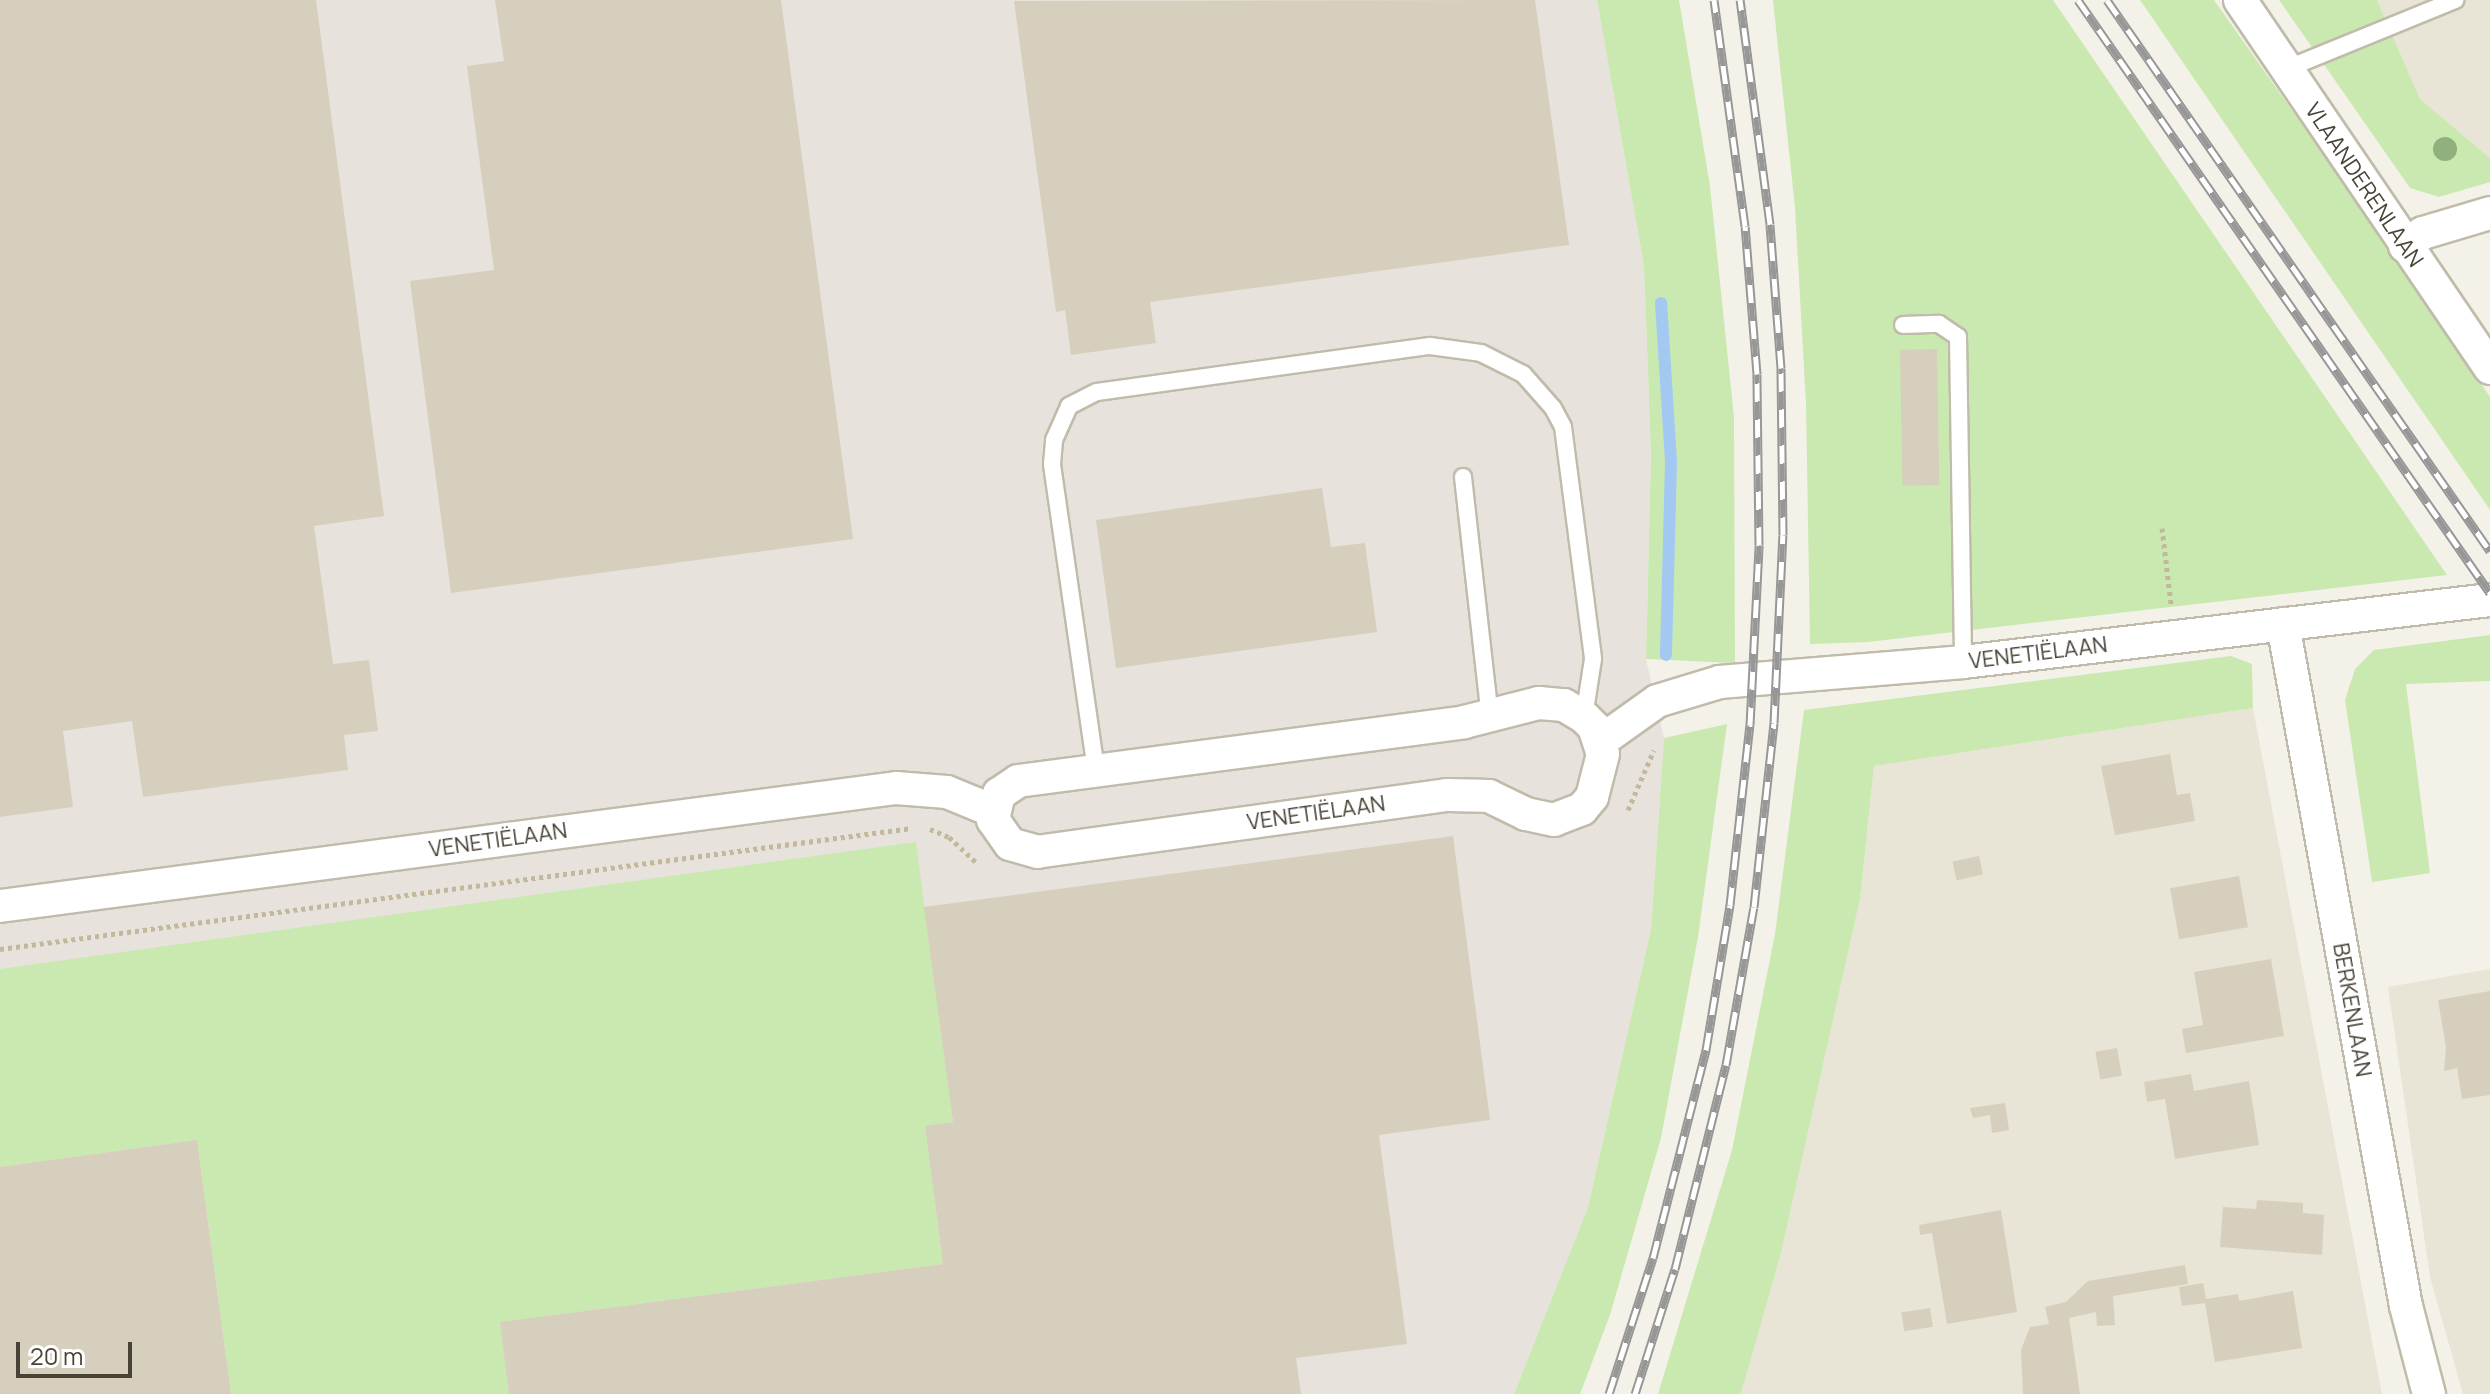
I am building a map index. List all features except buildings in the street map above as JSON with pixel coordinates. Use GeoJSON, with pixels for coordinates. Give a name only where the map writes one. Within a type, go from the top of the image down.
{"type":"FeatureCollection","features":[{"type":"Feature","properties":{"kind":"street","name":"VLAANDERENLAAN"},"geometry":{"type":"LineString","coordinates":[[2240,0],[2490,368]]}},
{"type":"Feature","properties":{"kind":"street"},"geometry":{"type":"LineString","coordinates":[[2405,246],[2423,233],[2490,213]]}},
{"type":"Feature","properties":{"kind":"street","name":"VENETIËLAAN"},"geometry":{"type":"LineString","coordinates":[[0,906],[896,788],[947,792],[993,811],[1004,840],[1038,852],[1447,795],[1489,796],[1526,814],[1554,820],[1582,809],[1592,797],[1603,769],[1592,729],[1657,701],[1720,682],[1963,662],[2490,600]]}},
{"type":"Feature","properties":{"kind":"street","name":"BERKENLAAN"},"geometry":{"type":"LineString","coordinates":[[2283,624],[2406,1306],[2429,1394]]}},
{"type":"Feature","properties":{"kind":"street"},"geometry":{"type":"LineString","coordinates":[[993,811],[999,794],[1018,781],[1490,717],[1539,703],[1564,705],[1592,729]]}},
{"type":"Feature","properties":{"kind":"lane"},"geometry":{"type":"LineString","coordinates":[[2286,69],[2455,0]]}},
{"type":"Feature","properties":{"kind":"lane"},"geometry":{"type":"LineString","coordinates":[[1903,325],[1939,324],[1958,337],[1963,662]]}},
{"type":"Feature","properties":{"kind":"lane"},"geometry":{"type":"LineString","coordinates":[[1096,770],[1052,464],[1057,428],[1078,399],[1097,392],[1430,346],[1456,347],[1503,363],[1540,389],[1563,427],[1569,452],[1593,659],[1592,729]]}},
{"type":"Feature","properties":{"kind":"lane"},"geometry":{"type":"LineString","coordinates":[[1463,477],[1490,717]]}},
{"type":"Feature","properties":{"kind":"path"},"geometry":{"type":"LineString","coordinates":[[2162,528],[2175,637]]}},
{"type":"Feature","properties":{"kind":"path"},"geometry":{"type":"LineString","coordinates":[[1626,815],[1661,739]]}},
{"type":"Feature","properties":{"kind":"path"},"geometry":{"type":"LineString","coordinates":[[0,949],[915,827],[949,837],[991,871]]}},
{"type":"Feature","properties":{"kind":"shaded area"},"geometry":{"type":"Polygon","coordinates":[[[0,0],[1597,0],[1644,266],[1651,455],[1646,659],[1664,738],[1651,929],[1588,1207],[1514,1394],[0,1394],[0,0]]]}},
{"type":"Feature","properties":{"kind":"shaded area"},"geometry":{"type":"Polygon","coordinates":[[[2377,0],[2490,0],[2490,158],[2420,99],[2377,0]]]}},
{"type":"Feature","properties":{"kind":"shaded area"},"geometry":{"type":"Polygon","coordinates":[[[2253,708],[2382,1394],[1740,1394],[1781,1253],[1860,899],[1874,766],[2253,708]]]}},
{"type":"Feature","properties":{"kind":"shaded area"},"geometry":{"type":"Polygon","coordinates":[[[2490,969],[2490,1394],[2463,1394],[2430,1277],[2388,987],[2490,969]]]}},
{"type":"Feature","properties":{"kind":"green space"},"geometry":{"type":"Polygon","coordinates":[[[1597,0],[1679,0],[1710,186],[1734,417],[1735,663],[1646,659],[1651,455],[1644,266],[1597,0]]]}},
{"type":"Feature","properties":{"kind":"green space"},"geometry":{"type":"Polygon","coordinates":[[[1773,0],[2053,0],[2447,575],[1868,642],[1810,644],[1806,404],[1795,208],[1773,0]]]}},
{"type":"Feature","properties":{"kind":"green space"},"geometry":{"type":"Polygon","coordinates":[[[2140,0],[2214,0],[2395,256],[2490,397],[2490,510],[2140,0]]]}},
{"type":"Feature","properties":{"kind":"green space"},"geometry":{"type":"Polygon","coordinates":[[[2279,0],[2377,0],[2420,99],[2490,158],[2490,182],[2439,197],[2410,188],[2279,0]]]}},
{"type":"Feature","properties":{"kind":"green space"},"geometry":{"type":"Polygon","coordinates":[[[2490,635],[2490,681],[2406,684],[2430,873],[2372,882],[2345,700],[2355,669],[2374,650],[2490,635]]]}},
{"type":"Feature","properties":{"kind":"green space"},"geometry":{"type":"Polygon","coordinates":[[[2231,656],[2252,664],[2253,708],[1874,766],[1860,899],[1781,1253],[1744,1383],[1740,1394],[1658,1394],[1732,1150],[1775,934],[1804,710],[2231,656]]]}},
{"type":"Feature","properties":{"kind":"green space"},"geometry":{"type":"Polygon","coordinates":[[[1727,724],[1698,937],[1661,1138],[1610,1315],[1580,1394],[1514,1394],[1588,1207],[1651,929],[1664,738],[1727,724]]]}},
{"type":"Feature","properties":{"kind":"green space"},"geometry":{"type":"Polygon","coordinates":[[[916,842],[953,1122],[925,1126],[943,1264],[500,1322],[510,1394],[231,1394],[197,1140],[0,1167],[0,969],[916,842]]]}},
{"type":"Feature","properties":{"kind":"waterway"},"geometry":{"type":"LineString","coordinates":[[1661,303],[1671,463],[1666,655]]}},
{"type":"Feature","properties":{"kind":"railway"},"geometry":{"type":"LineString","coordinates":[[1609,1394],[1653,1258],[1706,1050],[1730,905],[1750,725],[1759,545],[1757,374],[1745,226],[1714,0]]}},
{"type":"Feature","properties":{"kind":"railway"},"geometry":{"type":"LineString","coordinates":[[1635,1394],[1675,1269],[1726,1065],[1754,907],[1774,723],[1783,535],[1781,368],[1770,224],[1740,0]]}},
{"type":"Feature","properties":{"kind":"railway"},"geometry":{"type":"LineString","coordinates":[[2078,0],[2490,593]]}},
{"type":"Feature","properties":{"kind":"railway"},"geometry":{"type":"LineString","coordinates":[[2107,0],[2490,551]]}}]}
